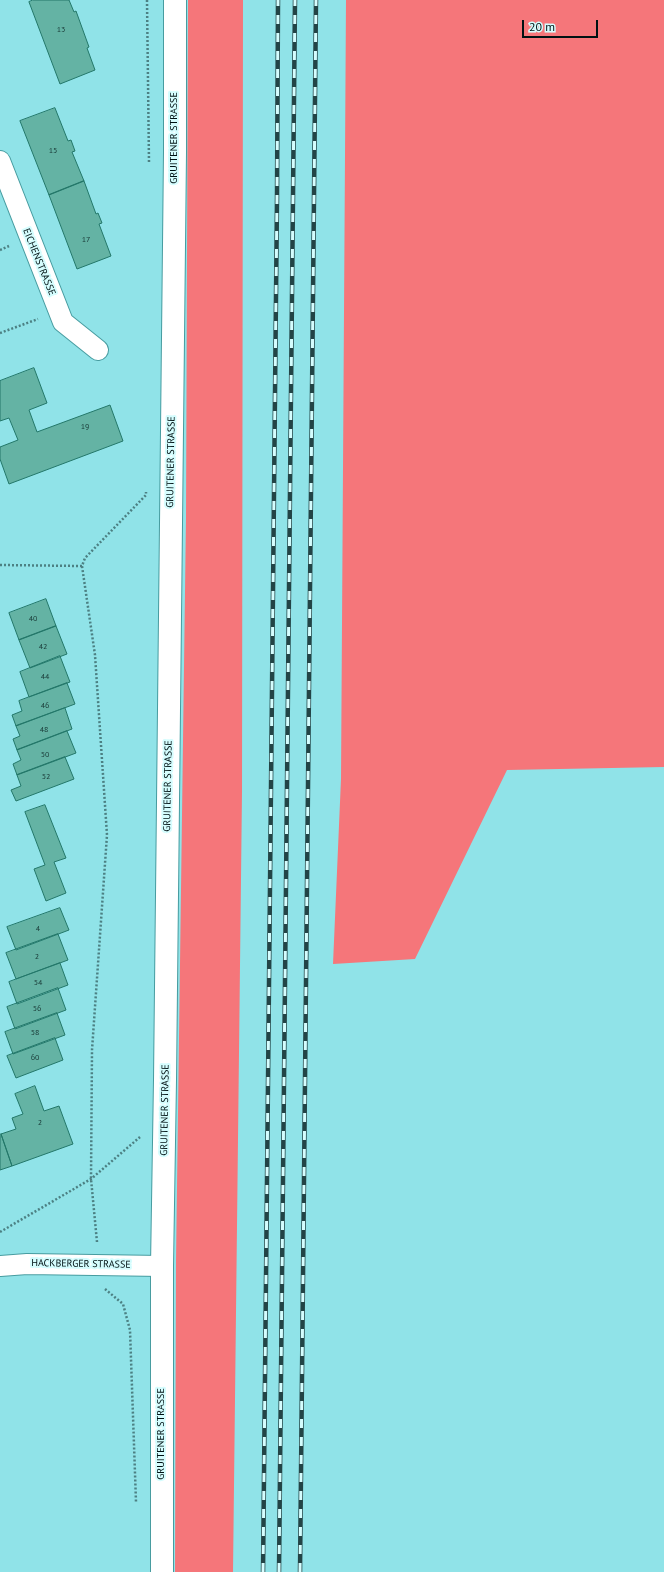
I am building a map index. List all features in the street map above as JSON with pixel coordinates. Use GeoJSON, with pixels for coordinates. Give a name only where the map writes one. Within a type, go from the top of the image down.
{"type":"FeatureCollection","features":[{"type":"Feature","properties":{"kind":"main road","name":"GRUITENER STRASSE"},"geometry":{"type":"LineString","coordinates":[[162,1572],[162,1266],[165,1116],[175,152],[175,0]]}},
{"type":"Feature","properties":{"kind":"street","name":"EICHENSTRASSE"},"geometry":{"type":"LineString","coordinates":[[0,161],[64,322],[98,350]]}},
{"type":"Feature","properties":{"kind":"street","name":"HACKBERGER STRASSE"},"geometry":{"type":"LineString","coordinates":[[0,1266],[27,1264],[98,1264],[162,1266]]}},
{"type":"Feature","properties":{"kind":"path"},"geometry":{"type":"LineString","coordinates":[[147,0],[149,167]]}},
{"type":"Feature","properties":{"kind":"path"},"geometry":{"type":"LineString","coordinates":[[0,333],[59,311]]}},
{"type":"Feature","properties":{"kind":"path"},"geometry":{"type":"LineString","coordinates":[[136,1508],[130,1330],[123,1304],[100,1284],[91,1179],[92,1050],[107,835],[94,655],[82,566],[85,558],[146,495],[146,487]]}},
{"type":"Feature","properties":{"kind":"path"},"geometry":{"type":"LineString","coordinates":[[0,565],[82,566]]}},
{"type":"Feature","properties":{"kind":"path"},"geometry":{"type":"LineString","coordinates":[[0,1232],[91,1179],[165,1116]]}},
{"type":"Feature","properties":{"kind":"shaded area"},"geometry":{"type":"Polygon","coordinates":[[[188,0],[243,0],[242,792],[233,1572],[175,1572],[176,1261],[186,518],[188,0]]]}},
{"type":"Feature","properties":{"kind":"shaded area"},"geometry":{"type":"Polygon","coordinates":[[[346,0],[664,0],[664,767],[507,770],[415,959],[333,964],[341,779],[346,0]]]}},
{"type":"Feature","properties":{"kind":"building"},"geometry":{"type":"Polygon","coordinates":[[[33,0],[69,0],[74,12],[76,11],[89,47],[87,48],[95,70],[60,84],[29,2],[33,0]]]}},
{"type":"Feature","properties":{"kind":"building"},"geometry":{"type":"Polygon","coordinates":[[[55,108],[68,141],[71,140],[75,151],[72,152],[84,181],[49,195],[20,121],[55,108]]]}},
{"type":"Feature","properties":{"kind":"building"},"geometry":{"type":"Polygon","coordinates":[[[84,181],[96,214],[98,213],[102,223],[99,224],[111,256],[77,269],[49,195],[84,181]]]}},
{"type":"Feature","properties":{"kind":"building"},"geometry":{"type":"Polygon","coordinates":[[[34,368],[47,403],[29,410],[37,432],[110,405],[123,441],[9,484],[0,459],[0,447],[18,440],[9,418],[0,421],[0,381],[34,368]]]}},
{"type":"Feature","properties":{"kind":"building"},"geometry":{"type":"Polygon","coordinates":[[[46,599],[56,626],[19,640],[9,613],[46,599]]]}},
{"type":"Feature","properties":{"kind":"building"},"geometry":{"type":"Polygon","coordinates":[[[56,626],[67,654],[30,668],[19,640],[56,626]]]}},
{"type":"Feature","properties":{"kind":"building"},"geometry":{"type":"Polygon","coordinates":[[[60,656],[70,682],[29,697],[20,672],[60,656]]]}},
{"type":"Feature","properties":{"kind":"building"},"geometry":{"type":"Polygon","coordinates":[[[67,683],[75,704],[16,726],[12,715],[22,711],[19,701],[67,683]]]}},
{"type":"Feature","properties":{"kind":"building"},"geometry":{"type":"Polygon","coordinates":[[[65,708],[72,729],[17,750],[13,739],[20,736],[16,726],[65,708]]]}},
{"type":"Feature","properties":{"kind":"building"},"geometry":{"type":"Polygon","coordinates":[[[67,731],[76,753],[17,775],[13,764],[21,760],[17,750],[67,731]]]}},
{"type":"Feature","properties":{"kind":"building"},"geometry":{"type":"Polygon","coordinates":[[[65,757],[74,779],[16,801],[11,790],[21,786],[17,775],[65,757]]]}},
{"type":"Feature","properties":{"kind":"building"},"geometry":{"type":"Polygon","coordinates":[[[45,805],[66,858],[54,862],[66,893],[46,901],[34,869],[45,865],[25,812],[45,805]]]}},
{"type":"Feature","properties":{"kind":"building"},"geometry":{"type":"Polygon","coordinates":[[[60,908],[69,930],[16,950],[7,927],[60,908]]]}},
{"type":"Feature","properties":{"kind":"building"},"geometry":{"type":"Polygon","coordinates":[[[58,934],[68,960],[16,979],[6,953],[58,934]]]}},
{"type":"Feature","properties":{"kind":"building"},"geometry":{"type":"Polygon","coordinates":[[[60,963],[68,985],[17,1004],[9,982],[60,963]]]}},
{"type":"Feature","properties":{"kind":"building"},"geometry":{"type":"Polygon","coordinates":[[[58,988],[66,1010],[15,1029],[7,1007],[58,988]]]}},
{"type":"Feature","properties":{"kind":"building"},"geometry":{"type":"Polygon","coordinates":[[[57,1013],[65,1035],[13,1054],[5,1032],[57,1013]]]}},
{"type":"Feature","properties":{"kind":"building"},"geometry":{"type":"Polygon","coordinates":[[[55,1038],[63,1060],[16,1078],[7,1056],[55,1038]]]}},
{"type":"Feature","properties":{"kind":"building"},"geometry":{"type":"Polygon","coordinates":[[[35,1086],[44,1111],[59,1106],[73,1144],[12,1166],[1,1134],[16,1129],[12,1118],[23,1114],[15,1094],[35,1086]]]}},
{"type":"Feature","properties":{"kind":"building"},"geometry":{"type":"Polygon","coordinates":[[[1,1134],[12,1166],[0,1170],[0,1135],[1,1134]]]}},
{"type":"Feature","properties":{"kind":"railway"},"geometry":{"type":"LineString","coordinates":[[263,1572],[278,0]]}},
{"type":"Feature","properties":{"kind":"railway"},"geometry":{"type":"LineString","coordinates":[[279,1572],[295,0]]}},
{"type":"Feature","properties":{"kind":"railway"},"geometry":{"type":"LineString","coordinates":[[300,1572],[316,0]]}}]}
